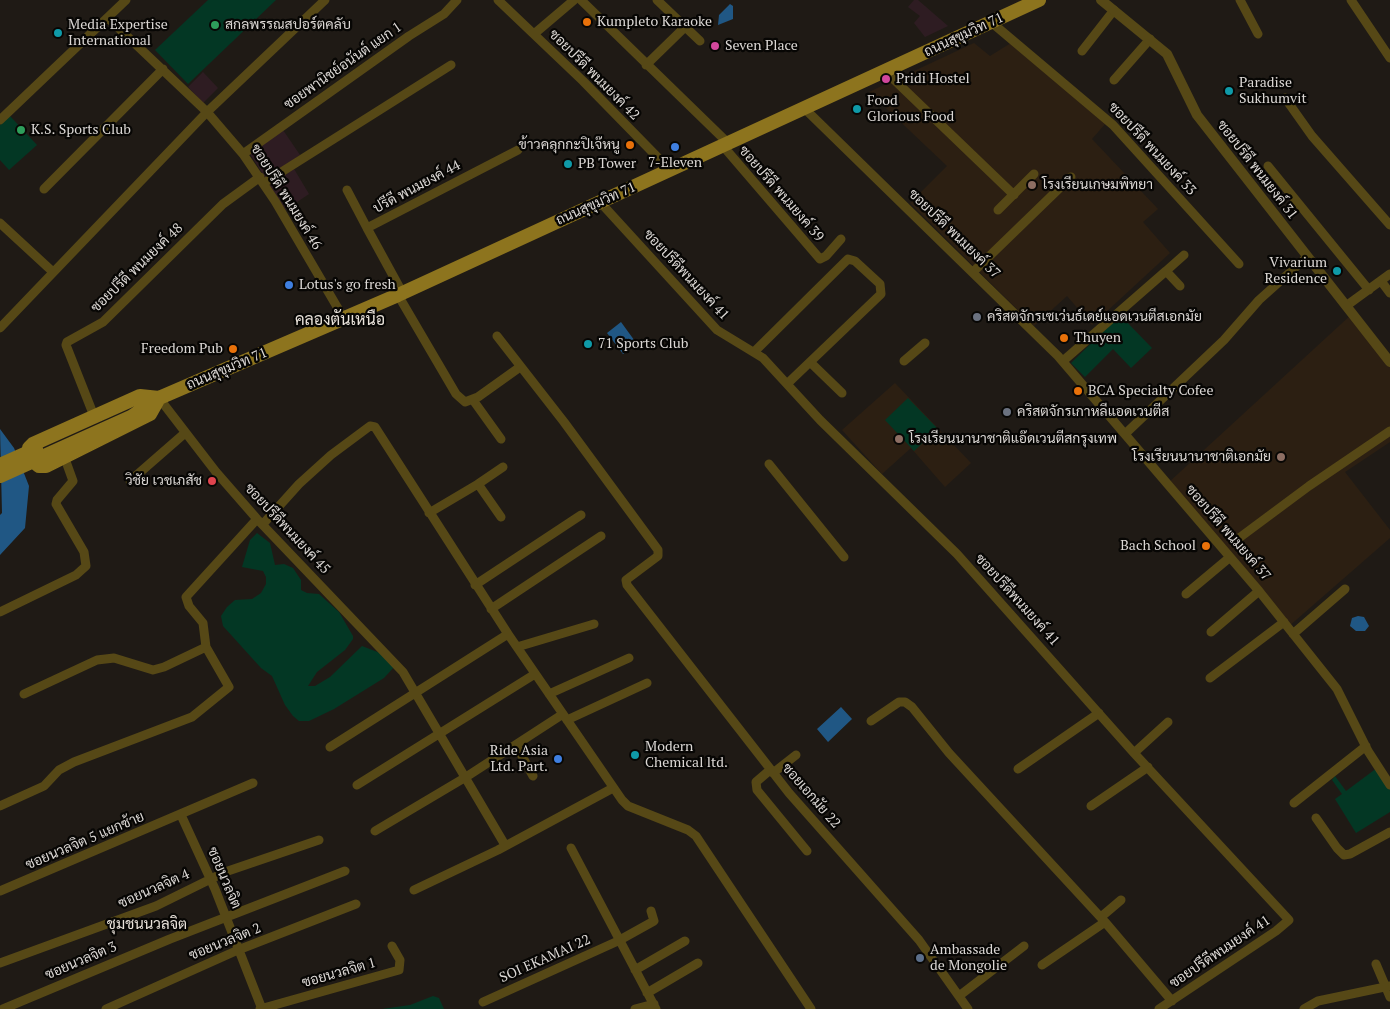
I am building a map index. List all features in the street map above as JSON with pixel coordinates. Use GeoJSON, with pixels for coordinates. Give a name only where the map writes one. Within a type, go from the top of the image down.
{"type":"FeatureCollection","features":[{"type":"Feature","properties":{"kind":"main road","name":"ถนนสุขุมวิท 71"},"geometry":{"type":"LineString","coordinates":[[0,465],[128,412],[144,410],[156,400],[236,367],[343,317],[400,293],[805,109],[1039,0]]}},
{"type":"Feature","properties":{"kind":"main road"},"geometry":{"type":"LineString","coordinates":[[140,396],[156,400],[150,414],[46,466],[39,466],[34,462],[29,448],[32,444],[94,416],[140,396]]}},
{"type":"Feature","properties":{"kind":"main road","name":"ถนนสุขุมวิท 71"},"geometry":{"type":"LineString","coordinates":[[0,476],[128,412]]}},
{"type":"Feature","properties":{"kind":"street"},"geometry":{"type":"LineString","coordinates":[[0,120],[126,0]]}},
{"type":"Feature","properties":{"kind":"street"},"geometry":{"type":"LineString","coordinates":[[0,327],[207,112],[325,0]]}},
{"type":"Feature","properties":{"kind":"street","name":"ซอยพานิชย์อนันต์ แยก 1"},"geometry":{"type":"LineString","coordinates":[[243,154],[409,36],[444,14],[457,0]]}},
{"type":"Feature","properties":{"kind":"street","name":"ซอยปรีดี พนมยงค์ 42"},"geometry":{"type":"LineString","coordinates":[[498,0],[583,81],[670,170]]}},
{"type":"Feature","properties":{"kind":"street"},"geometry":{"type":"LineString","coordinates":[[534,34],[574,0]]}},
{"type":"Feature","properties":{"kind":"street"},"geometry":{"type":"LineString","coordinates":[[581,0],[726,145]]}},
{"type":"Feature","properties":{"kind":"street"},"geometry":{"type":"LineString","coordinates":[[657,0],[700,41]]}},
{"type":"Feature","properties":{"kind":"street","name":"ซอยปรีดี พนมยงค์ 31"},"geometry":{"type":"LineString","coordinates":[[1101,0],[1167,54],[1197,115],[1390,362]]}},
{"type":"Feature","properties":{"kind":"street"},"geometry":{"type":"LineString","coordinates":[[1240,0],[1258,34]]}},
{"type":"Feature","properties":{"kind":"street"},"geometry":{"type":"LineString","coordinates":[[1351,0],[1390,58]]}},
{"type":"Feature","properties":{"kind":"street"},"geometry":{"type":"LineString","coordinates":[[1082,51],[1114,10]]}},
{"type":"Feature","properties":{"kind":"street","name":"ซอยปรีดี พนมยงค์ 46"},"geometry":{"type":"LineString","coordinates":[[108,18],[207,112],[243,154],[262,180],[343,317]]}},
{"type":"Feature","properties":{"kind":"street","name":"ซอยปรีดี พนมยงค์ 33"},"geometry":{"type":"LineString","coordinates":[[991,22],[1114,125],[1239,264]]}},
{"type":"Feature","properties":{"kind":"street"},"geometry":{"type":"LineString","coordinates":[[646,64],[685,27]]}},
{"type":"Feature","properties":{"kind":"street"},"geometry":{"type":"LineString","coordinates":[[1114,80],[1150,39]]}},
{"type":"Feature","properties":{"kind":"street"},"geometry":{"type":"LineString","coordinates":[[262,180],[451,66]]}},
{"type":"Feature","properties":{"kind":"street"},"geometry":{"type":"LineString","coordinates":[[44,189],[163,69]]}},
{"type":"Feature","properties":{"kind":"street"},"geometry":{"type":"LineString","coordinates":[[885,71],[1014,195]]}},
{"type":"Feature","properties":{"kind":"street"},"geometry":{"type":"LineString","coordinates":[[1284,98],[1312,136],[1390,225]]}},
{"type":"Feature","properties":{"kind":"street","name":"ซอยปรีดี พนมยงค์ 37"},"geometry":{"type":"LineString","coordinates":[[805,109],[1063,362],[1229,558],[1260,591],[1337,689],[1366,746],[1390,785]]}},
{"type":"Feature","properties":{"kind":"street","name":"ซอยปรีดี พนมยงค์ 39"},"geometry":{"type":"LineString","coordinates":[[726,145],[820,259],[825,258],[841,239]]}},
{"type":"Feature","properties":{"kind":"street","name":"ปรีดี พนมยงค์ 44"},"geometry":{"type":"LineString","coordinates":[[473,400],[465,402],[456,394],[400,293],[367,228],[518,150]]}},
{"type":"Feature","properties":{"kind":"street"},"geometry":{"type":"LineString","coordinates":[[1268,166],[1370,290]]}},
{"type":"Feature","properties":{"kind":"street"},"geometry":{"type":"LineString","coordinates":[[998,210],[1034,174]]}},
{"type":"Feature","properties":{"kind":"street"},"geometry":{"type":"LineString","coordinates":[[973,272],[1071,177]]}},
{"type":"Feature","properties":{"kind":"street","name":"ซอยปรีดี พนมยงค์ 48"},"geometry":{"type":"LineString","coordinates":[[94,416],[66,345],[67,342],[103,322],[222,204],[262,180]]}},
{"type":"Feature","properties":{"kind":"street"},"geometry":{"type":"LineString","coordinates":[[347,190],[367,228]]}},
{"type":"Feature","properties":{"kind":"street","name":"ซอยปรีดีพนมยงค์ 41"},"geometry":{"type":"LineString","coordinates":[[600,202],[717,330],[763,358],[820,420],[957,554],[1134,753],[1288,920],[1276,931],[1159,1009]]}},
{"type":"Feature","properties":{"kind":"street"},"geometry":{"type":"LineString","coordinates":[[2,228],[53,272]]}},
{"type":"Feature","properties":{"kind":"street"},"geometry":{"type":"LineString","coordinates":[[1063,362],[1184,255]]}},
{"type":"Feature","properties":{"kind":"street"},"geometry":{"type":"LineString","coordinates":[[1125,434],[1224,340],[1259,300],[1308,257]]}},
{"type":"Feature","properties":{"kind":"street"},"geometry":{"type":"LineString","coordinates":[[754,352],[816,293],[844,262],[851,258],[880,284],[881,294],[787,384]]}},
{"type":"Feature","properties":{"kind":"street"},"geometry":{"type":"LineString","coordinates":[[1166,271],[1180,286]]}},
{"type":"Feature","properties":{"kind":"street"},"geometry":{"type":"LineString","coordinates":[[1346,306],[1390,274]]}},
{"type":"Feature","properties":{"kind":"street"},"geometry":{"type":"LineString","coordinates":[[1381,281],[1390,293]]}},
{"type":"Feature","properties":{"kind":"street"},"geometry":{"type":"LineString","coordinates":[[497,336],[520,367],[473,400],[501,439]]}},
{"type":"Feature","properties":{"kind":"street"},"geometry":{"type":"LineString","coordinates":[[904,361],[925,343]]}},
{"type":"Feature","properties":{"kind":"street"},"geometry":{"type":"LineString","coordinates":[[810,362],[842,393]]}},
{"type":"Feature","properties":{"kind":"street","name":"ซอยเอกมัย 22"},"geometry":{"type":"LineString","coordinates":[[520,367],[564,422],[658,550],[658,556],[626,580],[626,585],[772,772],[919,940],[968,1009]]}},
{"type":"Feature","properties":{"kind":"street","name":"ซอยปรีดีพนมยงค์ 45"},"geometry":{"type":"LineString","coordinates":[[156,400],[260,521],[403,672],[505,845]]}},
{"type":"Feature","properties":{"kind":"street"},"geometry":{"type":"LineString","coordinates":[[0,806],[44,786],[59,770],[74,762],[192,717],[229,686],[206,647],[203,623],[189,606],[186,597],[298,484],[371,426],[375,427],[475,585],[613,788],[628,806],[688,830],[696,836],[811,1009]]}},
{"type":"Feature","properties":{"kind":"street"},"geometry":{"type":"LineString","coordinates":[[1235,541],[1309,486],[1390,431]]}},
{"type":"Feature","properties":{"kind":"street"},"geometry":{"type":"LineString","coordinates":[[130,481],[185,433]]}},
{"type":"Feature","properties":{"kind":"street"},"geometry":{"type":"LineString","coordinates":[[0,612],[76,575],[86,566],[84,552],[56,504],[57,500],[73,481],[64,456]]}},
{"type":"Feature","properties":{"kind":"street"},"geometry":{"type":"LineString","coordinates":[[769,464],[844,557]]}},
{"type":"Feature","properties":{"kind":"street"},"geometry":{"type":"LineString","coordinates":[[429,513],[503,468]]}},
{"type":"Feature","properties":{"kind":"street"},"geometry":{"type":"LineString","coordinates":[[478,484],[501,517]]}},
{"type":"Feature","properties":{"kind":"street"},"geometry":{"type":"LineString","coordinates":[[475,585],[581,514]]}},
{"type":"Feature","properties":{"kind":"street"},"geometry":{"type":"LineString","coordinates":[[491,609],[601,536]]}},
{"type":"Feature","properties":{"kind":"street"},"geometry":{"type":"LineString","coordinates":[[1186,594],[1229,558]]}},
{"type":"Feature","properties":{"kind":"street"},"geometry":{"type":"LineString","coordinates":[[1293,634],[1345,589]]}},
{"type":"Feature","properties":{"kind":"street"},"geometry":{"type":"LineString","coordinates":[[1211,632],[1260,591]]}},
{"type":"Feature","properties":{"kind":"street"},"geometry":{"type":"LineString","coordinates":[[1210,678],[1284,622]]}},
{"type":"Feature","properties":{"kind":"street"},"geometry":{"type":"LineString","coordinates":[[517,647],[594,624]]}},
{"type":"Feature","properties":{"kind":"street"},"geometry":{"type":"LineString","coordinates":[[330,747],[508,634]]}},
{"type":"Feature","properties":{"kind":"street"},"geometry":{"type":"LineString","coordinates":[[24,694],[97,660],[114,658],[152,670],[164,667],[206,647]]}},
{"type":"Feature","properties":{"kind":"street"},"geometry":{"type":"LineString","coordinates":[[549,694],[629,658]]}},
{"type":"Feature","properties":{"kind":"street"},"geometry":{"type":"LineString","coordinates":[[357,786],[536,674]]}},
{"type":"Feature","properties":{"kind":"street"},"geometry":{"type":"LineString","coordinates":[[375,831],[565,717],[647,683]]}},
{"type":"Feature","properties":{"kind":"street"},"geometry":{"type":"LineString","coordinates":[[871,721],[899,702],[909,704],[959,763],[1103,920],[1172,1001]]}},
{"type":"Feature","properties":{"kind":"street"},"geometry":{"type":"LineString","coordinates":[[1018,769],[1099,713]]}},
{"type":"Feature","properties":{"kind":"street"},"geometry":{"type":"LineString","coordinates":[[1134,753],[1168,722]]}},
{"type":"Feature","properties":{"kind":"street"},"geometry":{"type":"LineString","coordinates":[[516,745],[533,776]]}},
{"type":"Feature","properties":{"kind":"street"},"geometry":{"type":"LineString","coordinates":[[1294,803],[1366,746]]}},
{"type":"Feature","properties":{"kind":"street"},"geometry":{"type":"LineString","coordinates":[[796,755],[756,782],[757,790],[807,851]]}},
{"type":"Feature","properties":{"kind":"street"},"geometry":{"type":"LineString","coordinates":[[1091,806],[1148,767]]}},
{"type":"Feature","properties":{"kind":"street","name":"ซอยนวลจิต 5 แยกซ้าย"},"geometry":{"type":"LineString","coordinates":[[0,891],[254,783]]}},
{"type":"Feature","properties":{"kind":"street"},"geometry":{"type":"LineString","coordinates":[[414,890],[613,788]]}},
{"type":"Feature","properties":{"kind":"street","name":"ซอยนวลจิต"},"geometry":{"type":"LineString","coordinates":[[181,814],[226,917],[261,1009]]}},
{"type":"Feature","properties":{"kind":"street"},"geometry":{"type":"LineString","coordinates":[[1316,818],[1337,848],[1344,854],[1350,854],[1390,832]]}},
{"type":"Feature","properties":{"kind":"street","name":"ซอยนวลจิต 4"},"geometry":{"type":"LineString","coordinates":[[0,963],[156,906],[210,879],[319,840]]}},
{"type":"Feature","properties":{"kind":"street"},"geometry":{"type":"LineString","coordinates":[[571,848],[618,941],[655,1007],[635,1009]]}},
{"type":"Feature","properties":{"kind":"street","name":"ซอยนวลจิต 3"},"geometry":{"type":"LineString","coordinates":[[2,1009],[226,917],[345,871]]}},
{"type":"Feature","properties":{"kind":"street"},"geometry":{"type":"LineString","coordinates":[[1042,966],[1103,920],[1121,900]]}},
{"type":"Feature","properties":{"kind":"street","name":"ซอยนวลจิต 2"},"geometry":{"type":"LineString","coordinates":[[106,1009],[238,950],[356,904]]}},
{"type":"Feature","properties":{"kind":"street","name":"SOI EKAMAI 22"},"geometry":{"type":"LineString","coordinates":[[483,1002],[618,941],[654,921],[655,918],[651,911]]}},
{"type":"Feature","properties":{"kind":"street"},"geometry":{"type":"LineString","coordinates":[[634,970],[685,941]]}},
{"type":"Feature","properties":{"kind":"street","name":"ซอยนวลจิต 1"},"geometry":{"type":"LineString","coordinates":[[261,1009],[399,970],[400,960],[392,946]]}},
{"type":"Feature","properties":{"kind":"street"},"geometry":{"type":"LineString","coordinates":[[959,996],[1024,946]]}},
{"type":"Feature","properties":{"kind":"street"},"geometry":{"type":"LineString","coordinates":[[648,993],[698,963]]}},
{"type":"Feature","properties":{"kind":"street"},"geometry":{"type":"LineString","coordinates":[[1376,964],[1388,987],[1390,997]]}},
{"type":"Feature","properties":{"kind":"street"},"geometry":{"type":"LineString","coordinates":[[1304,1009],[1388,987]]}},
{"type":"Feature","properties":{"kind":"shaded area"},"geometry":{"type":"Polygon","coordinates":[[[914,0],[918,0],[948,26],[925,37],[914,23],[920,16],[908,7],[914,0]]]}},
{"type":"Feature","properties":{"kind":"shaded area","name":"โรงเรียนเกษมพิทยา"},"geometry":{"type":"Polygon","coordinates":[[[974,43],[990,56],[1011,43],[1106,123],[1092,139],[1158,209],[1143,222],[1170,253],[1092,325],[1067,296],[1034,326],[910,203],[947,166],[869,92],[974,43]]]}},
{"type":"Feature","properties":{"kind":"shaded area"},"geometry":{"type":"Polygon","coordinates":[[[203,72],[218,88],[203,103],[188,87],[203,72]]]}},
{"type":"Feature","properties":{"kind":"shaded area"},"geometry":{"type":"Polygon","coordinates":[[[283,130],[300,155],[266,179],[250,154],[283,130]]]}},
{"type":"Feature","properties":{"kind":"shaded area"},"geometry":{"type":"Polygon","coordinates":[[[294,169],[309,194],[285,210],[269,185],[294,169]]]}},
{"type":"Feature","properties":{"kind":"shaded area","name":"โรงเรียนนานาชาติเอกมัย"},"geometry":{"type":"Polygon","coordinates":[[[1352,314],[1390,362],[1390,442],[1345,472],[1390,530],[1390,538],[1288,627],[1167,484],[1352,314]]]}},
{"type":"Feature","properties":{"kind":"shaded area","name":"โรงเรียนนานาชาติแอ๊ดเวนตีสกรุงเทพ"},"geometry":{"type":"Polygon","coordinates":[[[895,383],[971,463],[945,487],[911,448],[882,474],[842,430],[895,383]]]}},
{"type":"Feature","properties":{"kind":"green space","name":"สกลพรรณสปอร์ตคลับ"},"geometry":{"type":"Polygon","coordinates":[[[208,0],[276,0],[188,84],[155,50],[208,0]]]}},
{"type":"Feature","properties":{"kind":"green space"},"geometry":{"type":"Polygon","coordinates":[[[10,116],[37,145],[9,170],[0,160],[0,125],[10,116]]]}},
{"type":"Feature","properties":{"kind":"green space"},"geometry":{"type":"Polygon","coordinates":[[[1120,315],[1152,348],[1131,368],[1113,349],[1085,377],[1071,363],[1120,315]]]}},
{"type":"Feature","properties":{"kind":"green space"},"geometry":{"type":"Polygon","coordinates":[[[908,398],[938,429],[914,451],[885,420],[908,398]]]}},
{"type":"Feature","properties":{"kind":"green space"},"geometry":{"type":"Polygon","coordinates":[[[257,533],[270,543],[275,565],[284,564],[293,568],[301,580],[301,590],[307,593],[319,594],[339,612],[353,636],[345,650],[317,672],[308,686],[315,686],[330,677],[362,646],[380,653],[395,666],[384,678],[334,709],[309,721],[299,721],[293,716],[285,705],[272,676],[261,668],[223,626],[221,616],[227,607],[235,600],[252,599],[261,593],[266,584],[266,577],[263,571],[242,567],[250,540],[257,533]]]}},
{"type":"Feature","properties":{"kind":"green space"},"geometry":{"type":"Polygon","coordinates":[[[1377,768],[1390,786],[1390,812],[1356,833],[1335,799],[1342,794],[1332,780],[1335,776],[1346,791],[1377,768]]]}},
{"type":"Feature","properties":{"kind":"green space"},"geometry":{"type":"Polygon","coordinates":[[[433,996],[439,998],[444,1009],[382,1009],[410,1005],[433,996]]]}},
{"type":"Feature","properties":{"kind":"water"},"geometry":{"type":"Polygon","coordinates":[[[730,4],[733,6],[733,19],[718,25],[719,15],[730,4]]]}},
{"type":"Feature","properties":{"kind":"water"},"geometry":{"type":"Polygon","coordinates":[[[621,322],[637,344],[623,354],[607,333],[621,322]]]}},
{"type":"Feature","properties":{"kind":"water"},"geometry":{"type":"Polygon","coordinates":[[[0,429],[14,448],[29,486],[25,528],[0,555],[0,515],[2,513],[0,429]]]}},
{"type":"Feature","properties":{"kind":"water"},"geometry":{"type":"Polygon","coordinates":[[[1364,617],[1369,626],[1365,631],[1356,631],[1350,626],[1352,618],[1364,617]]]}},
{"type":"Feature","properties":{"kind":"water"},"geometry":{"type":"Polygon","coordinates":[[[841,707],[852,719],[828,742],[817,729],[841,707]]]}},
{"type":"Feature","properties":{"kind":"place","name":"Kumpleto Karaoke"},"geometry":{"type":"Point","coordinates":[587,22]}},
{"type":"Feature","properties":{"kind":"place","name":"สกลพรรณสปอร์ตคลับ"},"geometry":{"type":"Point","coordinates":[215,25]}},
{"type":"Feature","properties":{"kind":"place","name":"Media Expertise International"},"geometry":{"type":"Point","coordinates":[58,33]}},
{"type":"Feature","properties":{"kind":"place","name":"Seven Place"},"geometry":{"type":"Point","coordinates":[715,46]}},
{"type":"Feature","properties":{"kind":"place","name":"Pridi Hostel"},"geometry":{"type":"Point","coordinates":[886,79]}},
{"type":"Feature","properties":{"kind":"place","name":"Paradise Sukhumvit"},"geometry":{"type":"Point","coordinates":[1229,91]}},
{"type":"Feature","properties":{"kind":"place","name":"Food Glorious Food"},"geometry":{"type":"Point","coordinates":[857,109]}},
{"type":"Feature","properties":{"kind":"place","name":"K.S. Sports Club"},"geometry":{"type":"Point","coordinates":[21,130]}},
{"type":"Feature","properties":{"kind":"place","name":"ข้าวคลุกกะปิเจ๊หนู"},"geometry":{"type":"Point","coordinates":[630,145]}},
{"type":"Feature","properties":{"kind":"place","name":"7-Eleven"},"geometry":{"type":"Point","coordinates":[675,147]}},
{"type":"Feature","properties":{"kind":"place","name":"PB Tower"},"geometry":{"type":"Point","coordinates":[568,164]}},
{"type":"Feature","properties":{"kind":"place","name":"โรงเรียนเกษมพิทยา"},"geometry":{"type":"Point","coordinates":[1032,185]}},
{"type":"Feature","properties":{"kind":"place","name":"Vivarium Residence"},"geometry":{"type":"Point","coordinates":[1337,271]}},
{"type":"Feature","properties":{"kind":"place","name":"Lotus's go fresh"},"geometry":{"type":"Point","coordinates":[289,285]}},
{"type":"Feature","properties":{"kind":"place","name":"คริสตจักรเซเว่นธ์เดย์แอดเวนตีสเอกมัย"},"geometry":{"type":"Point","coordinates":[977,317]}},
{"type":"Feature","properties":{"kind":"place","name":"Thuyen"},"geometry":{"type":"Point","coordinates":[1064,338]}},
{"type":"Feature","properties":{"kind":"place","name":"71 Sports Club"},"geometry":{"type":"Point","coordinates":[588,344]}},
{"type":"Feature","properties":{"kind":"place","name":"Freedom Pub"},"geometry":{"type":"Point","coordinates":[233,349]}},
{"type":"Feature","properties":{"kind":"place","name":"BCA Specialty Cofee"},"geometry":{"type":"Point","coordinates":[1078,391]}},
{"type":"Feature","properties":{"kind":"place","name":"คริสตจักรเกาหลีแอดเวนตีส"},"geometry":{"type":"Point","coordinates":[1007,412]}},
{"type":"Feature","properties":{"kind":"place","name":"โรงเรียนนานาชาติแอ๊ดเวนตีสกรุงเทพ"},"geometry":{"type":"Point","coordinates":[899,439]}},
{"type":"Feature","properties":{"kind":"place","name":"โรงเรียนนานาชาติเอกมัย"},"geometry":{"type":"Point","coordinates":[1281,457]}},
{"type":"Feature","properties":{"kind":"place","name":"วิชัย เวชเภสัช"},"geometry":{"type":"Point","coordinates":[212,481]}},
{"type":"Feature","properties":{"kind":"place","name":"Bach School"},"geometry":{"type":"Point","coordinates":[1206,546]}},
{"type":"Feature","properties":{"kind":"place","name":"Modern Chemical ltd."},"geometry":{"type":"Point","coordinates":[635,755]}},
{"type":"Feature","properties":{"kind":"place","name":"Ride Asia Ltd. Part."},"geometry":{"type":"Point","coordinates":[558,759]}},
{"type":"Feature","properties":{"kind":"place","name":"Ambassade de Mongolie"},"geometry":{"type":"Point","coordinates":[920,958]}},
{"type":"Feature","properties":{"kind":"district","name":"คลองตันเหนือ"},"geometry":{"type":"Point","coordinates":[340,320]}},
{"type":"Feature","properties":{"kind":"district","name":"ชุมชนนวลจิต"},"geometry":{"type":"Point","coordinates":[147,925]}}]}
